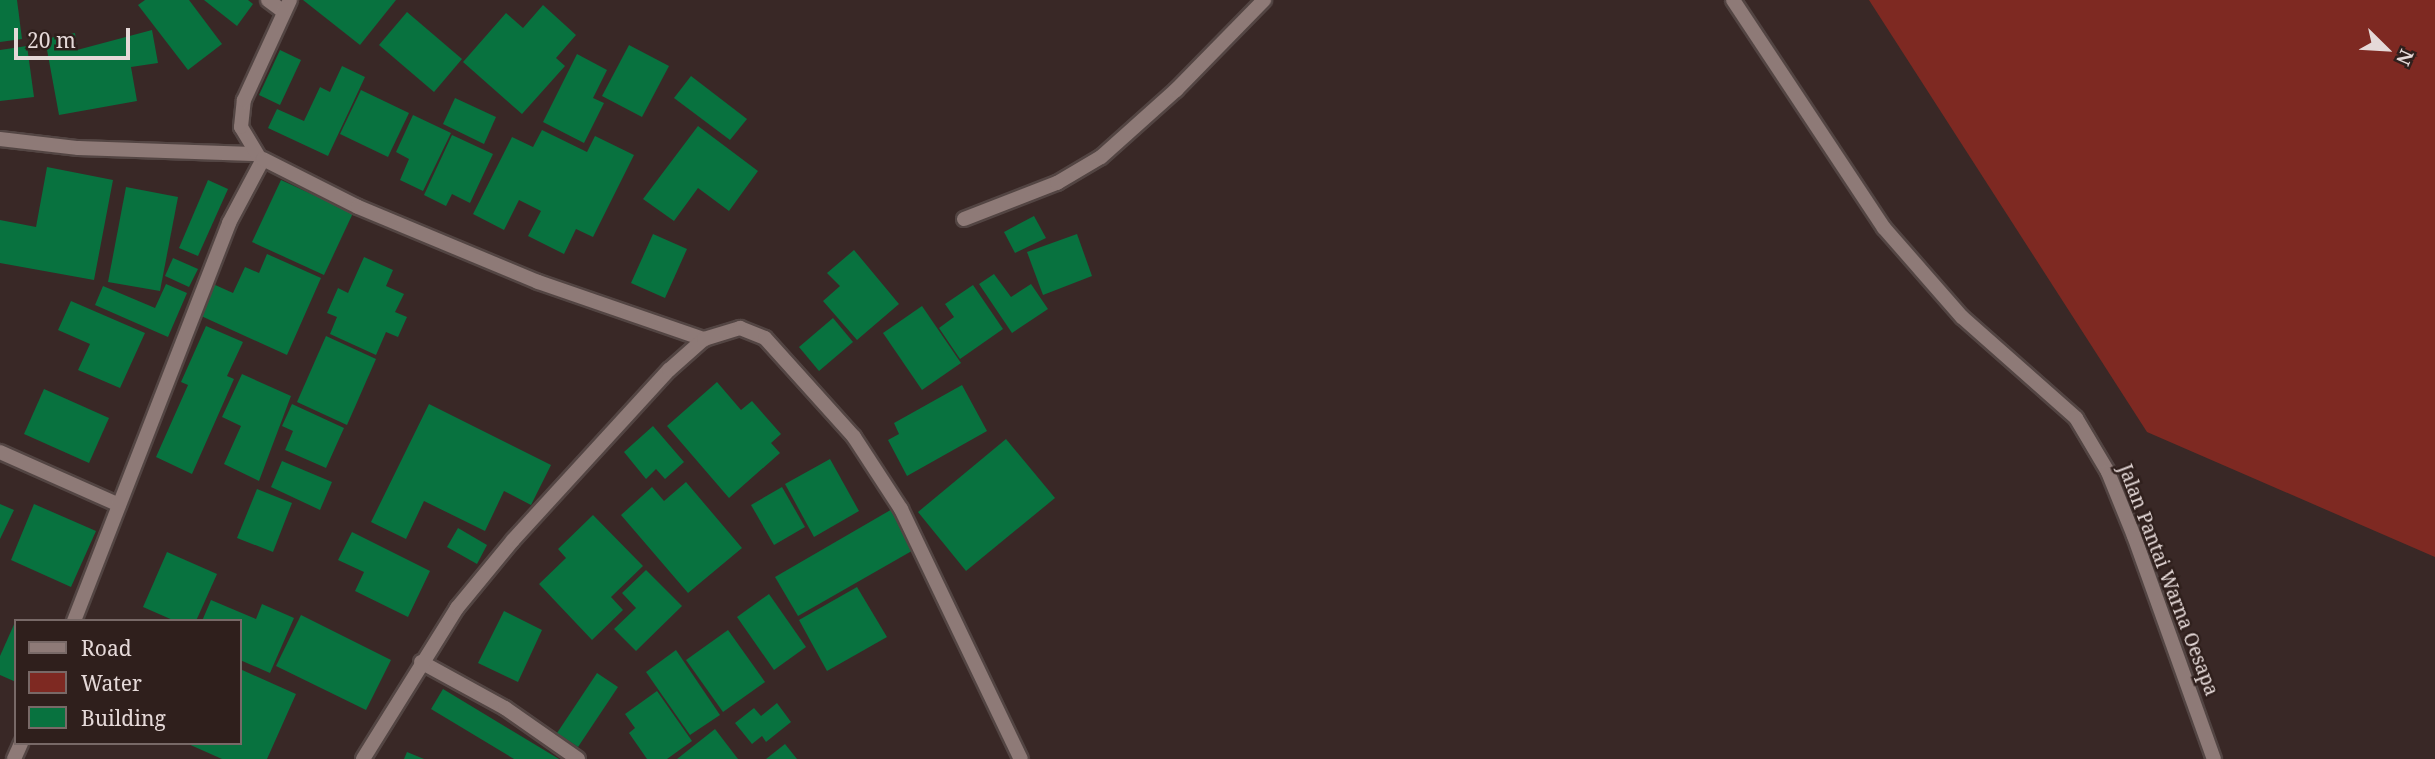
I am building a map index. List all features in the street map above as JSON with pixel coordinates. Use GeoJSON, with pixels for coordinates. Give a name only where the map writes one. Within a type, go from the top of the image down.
{"type":"FeatureCollection","features":[{"type":"Feature","properties":{"kind":"street"},"geometry":{"type":"LineString","coordinates":[[258,157],[240,127],[244,100],[287,6],[268,0]]}},
{"type":"Feature","properties":{"kind":"street"},"geometry":{"type":"LineString","coordinates":[[964,219],[1057,183],[1101,157],[1176,90],[1264,0]]}},
{"type":"Feature","properties":{"kind":"street","name":"Jalan Pantai Warna Oesapa"},"geometry":{"type":"LineString","coordinates":[[1734,0],[1884,228],[1962,317],[2076,418],[2108,472],[2124,510],[2214,759]]}},
{"type":"Feature","properties":{"kind":"street"},"geometry":{"type":"LineString","coordinates":[[0,139],[78,148],[258,157],[358,206],[538,282],[704,338]]}},
{"type":"Feature","properties":{"kind":"street"},"geometry":{"type":"LineString","coordinates":[[75,619],[229,223],[258,157]]}},
{"type":"Feature","properties":{"kind":"street"},"geometry":{"type":"LineString","coordinates":[[363,759],[457,608],[513,540],[669,370],[704,338],[740,328],[765,338],[854,437],[901,509],[1021,759]]}},
{"type":"Feature","properties":{"kind":"street"},"geometry":{"type":"LineString","coordinates":[[0,452],[119,505]]}},
{"type":"Feature","properties":{"kind":"street"},"geometry":{"type":"LineString","coordinates":[[421,662],[505,708],[578,759]]}},
{"type":"Feature","properties":{"kind":"water"},"geometry":{"type":"Polygon","coordinates":[[[1869,0],[2435,0],[2435,557],[2147,432],[1869,0]]]}},
{"type":"Feature","properties":{"kind":"building"},"geometry":{"type":"Polygon","coordinates":[[[0,0],[17,0],[22,39],[0,42],[0,0]]]}},
{"type":"Feature","properties":{"kind":"building"},"geometry":{"type":"Polygon","coordinates":[[[145,0],[189,0],[222,44],[188,70],[138,5],[145,0]]]}},
{"type":"Feature","properties":{"kind":"building"},"geometry":{"type":"Polygon","coordinates":[[[204,0],[248,0],[253,4],[237,26],[204,0]]]}},
{"type":"Feature","properties":{"kind":"building"},"geometry":{"type":"Polygon","coordinates":[[[303,0],[396,0],[360,45],[303,0]]]}},
{"type":"Feature","properties":{"kind":"building"},"geometry":{"type":"Polygon","coordinates":[[[543,5],[576,35],[556,58],[565,66],[522,114],[463,62],[506,13],[523,28],[543,5]]]}},
{"type":"Feature","properties":{"kind":"building"},"geometry":{"type":"Polygon","coordinates":[[[407,12],[462,59],[434,92],[379,45],[407,12]]]}},
{"type":"Feature","properties":{"kind":"building"},"geometry":{"type":"Polygon","coordinates":[[[152,30],[158,63],[131,67],[137,101],[59,115],[45,39],[75,33],[77,50],[152,30]]]}},
{"type":"Feature","properties":{"kind":"building"},"geometry":{"type":"Polygon","coordinates":[[[629,45],[669,66],[642,117],[602,96],[629,45]]]}},
{"type":"Feature","properties":{"kind":"building"},"geometry":{"type":"Polygon","coordinates":[[[27,46],[34,97],[0,101],[0,50],[27,46]]]}},
{"type":"Feature","properties":{"kind":"building"},"geometry":{"type":"Polygon","coordinates":[[[280,50],[301,60],[280,105],[259,95],[280,50]]]}},
{"type":"Feature","properties":{"kind":"building"},"geometry":{"type":"Polygon","coordinates":[[[577,54],[607,70],[593,98],[604,103],[584,143],[543,122],[577,54]]]}},
{"type":"Feature","properties":{"kind":"building"},"geometry":{"type":"Polygon","coordinates":[[[342,66],[365,77],[328,156],[268,128],[277,109],[304,121],[320,87],[330,92],[342,66]]]}},
{"type":"Feature","properties":{"kind":"building"},"geometry":{"type":"Polygon","coordinates":[[[691,76],[747,119],[730,140],[674,98],[691,76]]]}},
{"type":"Feature","properties":{"kind":"building"},"geometry":{"type":"Polygon","coordinates":[[[361,90],[409,113],[388,157],[340,134],[361,90]]]}},
{"type":"Feature","properties":{"kind":"building"},"geometry":{"type":"Polygon","coordinates":[[[455,98],[496,117],[484,144],[443,124],[455,98]]]}},
{"type":"Feature","properties":{"kind":"building"},"geometry":{"type":"Polygon","coordinates":[[[413,115],[451,133],[423,191],[400,180],[409,159],[396,152],[413,115]]]}},
{"type":"Feature","properties":{"kind":"building"},"geometry":{"type":"Polygon","coordinates":[[[698,126],[758,171],[729,211],[698,188],[674,221],[643,199],[698,126]]]}},
{"type":"Feature","properties":{"kind":"building"},"geometry":{"type":"Polygon","coordinates":[[[542,130],[587,152],[595,136],[634,155],[593,237],[576,229],[564,254],[528,236],[541,211],[519,200],[504,230],[473,214],[512,137],[533,147],[542,130]]]}},
{"type":"Feature","properties":{"kind":"building"},"geometry":{"type":"Polygon","coordinates":[[[452,135],[493,154],[470,203],[452,194],[446,206],[424,195],[452,135]]]}},
{"type":"Feature","properties":{"kind":"building"},"geometry":{"type":"Polygon","coordinates":[[[47,167],[113,180],[94,280],[0,263],[0,220],[36,227],[47,167]]]}},
{"type":"Feature","properties":{"kind":"building"},"geometry":{"type":"Polygon","coordinates":[[[208,180],[228,189],[198,256],[179,248],[208,180]]]}},
{"type":"Feature","properties":{"kind":"building"},"geometry":{"type":"Polygon","coordinates":[[[281,180],[353,213],[324,275],[252,242],[281,180]]]}},
{"type":"Feature","properties":{"kind":"building"},"geometry":{"type":"Polygon","coordinates":[[[126,187],[178,197],[160,291],[108,282],[126,187]]]}},
{"type":"Feature","properties":{"kind":"building"},"geometry":{"type":"Polygon","coordinates":[[[1034,216],[1046,238],[1015,253],[1004,232],[1034,216]]]}},
{"type":"Feature","properties":{"kind":"building"},"geometry":{"type":"Polygon","coordinates":[[[653,234],[687,249],[665,298],[631,283],[653,234]]]}},
{"type":"Feature","properties":{"kind":"building"},"geometry":{"type":"Polygon","coordinates":[[[1077,234],[1092,276],[1043,295],[1027,252],[1077,234]]]}},
{"type":"Feature","properties":{"kind":"building"},"geometry":{"type":"Polygon","coordinates":[[[854,250],[899,304],[857,340],[823,301],[840,286],[827,273],[854,250]]]}},
{"type":"Feature","properties":{"kind":"building"},"geometry":{"type":"Polygon","coordinates":[[[267,254],[321,278],[287,355],[199,315],[213,284],[233,293],[245,267],[259,273],[267,254]]]}},
{"type":"Feature","properties":{"kind":"building"},"geometry":{"type":"Polygon","coordinates":[[[364,257],[393,270],[386,286],[404,294],[395,312],[407,317],[398,337],[386,332],[376,355],[330,334],[337,317],[327,313],[338,288],[348,293],[364,257]]]}},
{"type":"Feature","properties":{"kind":"building"},"geometry":{"type":"Polygon","coordinates":[[[173,258],[198,269],[189,287],[165,276],[173,258]]]}},
{"type":"Feature","properties":{"kind":"building"},"geometry":{"type":"Polygon","coordinates":[[[994,274],[1011,297],[1031,284],[1048,309],[1012,333],[979,284],[994,274]]]}},
{"type":"Feature","properties":{"kind":"building"},"geometry":{"type":"Polygon","coordinates":[[[166,284],[187,293],[168,337],[95,305],[103,286],[155,308],[166,284]]]}},
{"type":"Feature","properties":{"kind":"building"},"geometry":{"type":"Polygon","coordinates":[[[973,285],[1003,329],[960,359],[939,328],[954,317],[945,304],[973,285]]]}},
{"type":"Feature","properties":{"kind":"building"},"geometry":{"type":"Polygon","coordinates":[[[71,301],[145,333],[120,388],[78,370],[90,344],[58,330],[71,301]]]}},
{"type":"Feature","properties":{"kind":"building"},"geometry":{"type":"Polygon","coordinates":[[[922,306],[961,363],[922,390],[883,333],[922,306]]]}},
{"type":"Feature","properties":{"kind":"building"},"geometry":{"type":"Polygon","coordinates":[[[833,318],[853,342],[819,371],[799,347],[833,318]]]}},
{"type":"Feature","properties":{"kind":"building"},"geometry":{"type":"Polygon","coordinates":[[[206,326],[243,342],[227,376],[234,379],[192,474],[156,457],[188,385],[181,382],[206,326]]]}},
{"type":"Feature","properties":{"kind":"building"},"geometry":{"type":"Polygon","coordinates":[[[326,336],[376,359],[347,425],[297,402],[326,336]]]}},
{"type":"Feature","properties":{"kind":"building"},"geometry":{"type":"Polygon","coordinates":[[[242,374],[291,396],[259,481],[224,464],[241,426],[222,417],[242,374]]]}},
{"type":"Feature","properties":{"kind":"building"},"geometry":{"type":"Polygon","coordinates":[[[717,382],[741,410],[752,401],[781,434],[771,443],[780,453],[729,498],[667,426],[717,382]]]}},
{"type":"Feature","properties":{"kind":"building"},"geometry":{"type":"Polygon","coordinates":[[[962,385],[987,431],[907,476],[888,440],[899,434],[894,423],[962,385]]]}},
{"type":"Feature","properties":{"kind":"building"},"geometry":{"type":"Polygon","coordinates":[[[44,389],[109,418],[89,463],[24,434],[44,389]]]}},
{"type":"Feature","properties":{"kind":"building"},"geometry":{"type":"Polygon","coordinates":[[[292,404],[344,428],[326,468],[285,450],[293,431],[282,426],[292,404]]]}},
{"type":"Feature","properties":{"kind":"building"},"geometry":{"type":"Polygon","coordinates":[[[429,404],[551,465],[531,505],[504,491],[485,531],[424,501],[406,539],[371,522],[429,404]]]}},
{"type":"Feature","properties":{"kind":"building"},"geometry":{"type":"Polygon","coordinates":[[[653,426],[684,462],[665,479],[656,469],[646,479],[624,452],[653,426]]]}},
{"type":"Feature","properties":{"kind":"building"},"geometry":{"type":"Polygon","coordinates":[[[1006,439],[1055,498],[966,571],[918,512],[1006,439]]]}},
{"type":"Feature","properties":{"kind":"building"},"geometry":{"type":"Polygon","coordinates":[[[830,459],[859,511],[814,537],[785,484],[830,459]]]}},
{"type":"Feature","properties":{"kind":"building"},"geometry":{"type":"Polygon","coordinates":[[[282,461],[332,482],[320,510],[271,487],[282,461]]]}},
{"type":"Feature","properties":{"kind":"building"},"geometry":{"type":"Polygon","coordinates":[[[686,482],[742,548],[688,593],[621,515],[652,487],[664,501],[686,482]]]}},
{"type":"Feature","properties":{"kind":"building"},"geometry":{"type":"Polygon","coordinates":[[[782,487],[805,527],[774,545],[751,505],[782,487]]]}},
{"type":"Feature","properties":{"kind":"building"},"geometry":{"type":"Polygon","coordinates":[[[257,489],[292,503],[273,552],[237,538],[257,489]]]}},
{"type":"Feature","properties":{"kind":"building"},"geometry":{"type":"Polygon","coordinates":[[[0,504],[14,510],[0,539],[0,504]]]}},
{"type":"Feature","properties":{"kind":"building"},"geometry":{"type":"Polygon","coordinates":[[[34,504],[96,531],[71,587],[11,560],[34,504]]]}},
{"type":"Feature","properties":{"kind":"building"},"geometry":{"type":"Polygon","coordinates":[[[894,508],[917,548],[798,616],[775,577],[894,508]]]}},
{"type":"Feature","properties":{"kind":"building"},"geometry":{"type":"Polygon","coordinates":[[[593,515],[643,566],[611,597],[623,610],[592,640],[539,584],[566,558],[558,549],[593,515]]]}},
{"type":"Feature","properties":{"kind":"building"},"geometry":{"type":"Polygon","coordinates":[[[458,528],[487,545],[477,564],[447,547],[458,528]]]}},
{"type":"Feature","properties":{"kind":"building"},"geometry":{"type":"Polygon","coordinates":[[[352,532],[430,571],[408,617],[355,591],[364,572],[338,560],[352,532]]]}},
{"type":"Feature","properties":{"kind":"building"},"geometry":{"type":"Polygon","coordinates":[[[167,552],[217,574],[197,619],[170,619],[143,607],[167,552]]]}},
{"type":"Feature","properties":{"kind":"building"},"geometry":{"type":"Polygon","coordinates":[[[646,570],[682,606],[636,651],[614,629],[636,608],[622,593],[646,570]]]}},
{"type":"Feature","properties":{"kind":"building"},"geometry":{"type":"Polygon","coordinates":[[[857,587],[887,637],[827,671],[799,620],[857,587]]]}},
{"type":"Feature","properties":{"kind":"building"},"geometry":{"type":"Polygon","coordinates":[[[769,594],[806,647],[774,670],[737,617],[769,594]]]}},
{"type":"Feature","properties":{"kind":"building"},"geometry":{"type":"Polygon","coordinates":[[[211,600],[256,619],[262,604],[294,618],[270,673],[242,661],[242,619],[203,619],[211,600]]]}},
{"type":"Feature","properties":{"kind":"building"},"geometry":{"type":"Polygon","coordinates":[[[504,611],[542,630],[518,682],[478,663],[504,611]]]}},
{"type":"Feature","properties":{"kind":"building"},"geometry":{"type":"Polygon","coordinates":[[[301,615],[391,660],[366,710],[276,666],[301,615]]]}},
{"type":"Feature","properties":{"kind":"building"},"geometry":{"type":"Polygon","coordinates":[[[14,624],[14,681],[0,675],[0,656],[14,624]]]}},
{"type":"Feature","properties":{"kind":"building"},"geometry":{"type":"Polygon","coordinates":[[[728,630],[765,682],[723,712],[686,660],[728,630]]]}},
{"type":"Feature","properties":{"kind":"building"},"geometry":{"type":"Polygon","coordinates":[[[676,650],[720,715],[690,735],[646,672],[676,650]]]}},
{"type":"Feature","properties":{"kind":"building"},"geometry":{"type":"Polygon","coordinates":[[[242,670],[296,694],[267,759],[222,759],[190,745],[242,745],[242,670]]]}},
{"type":"Feature","properties":{"kind":"building"},"geometry":{"type":"Polygon","coordinates":[[[597,673],[618,687],[578,747],[557,733],[597,673]]]}},
{"type":"Feature","properties":{"kind":"building"},"geometry":{"type":"Polygon","coordinates":[[[443,689],[559,759],[514,759],[431,709],[443,689]]]}},
{"type":"Feature","properties":{"kind":"building"},"geometry":{"type":"Polygon","coordinates":[[[657,691],[692,741],[667,759],[647,759],[629,733],[635,728],[625,714],[657,691]]]}},
{"type":"Feature","properties":{"kind":"building"},"geometry":{"type":"Polygon","coordinates":[[[777,703],[791,722],[766,742],[762,736],[752,744],[735,723],[754,708],[761,716],[777,703]]]}},
{"type":"Feature","properties":{"kind":"building"},"geometry":{"type":"Polygon","coordinates":[[[715,729],[738,759],[677,759],[715,729]]]}},
{"type":"Feature","properties":{"kind":"building"},"geometry":{"type":"Polygon","coordinates":[[[785,744],[797,759],[766,759],[785,744]]]}},
{"type":"Feature","properties":{"kind":"building"},"geometry":{"type":"Polygon","coordinates":[[[407,752],[424,759],[404,759],[407,752]]]}}]}
